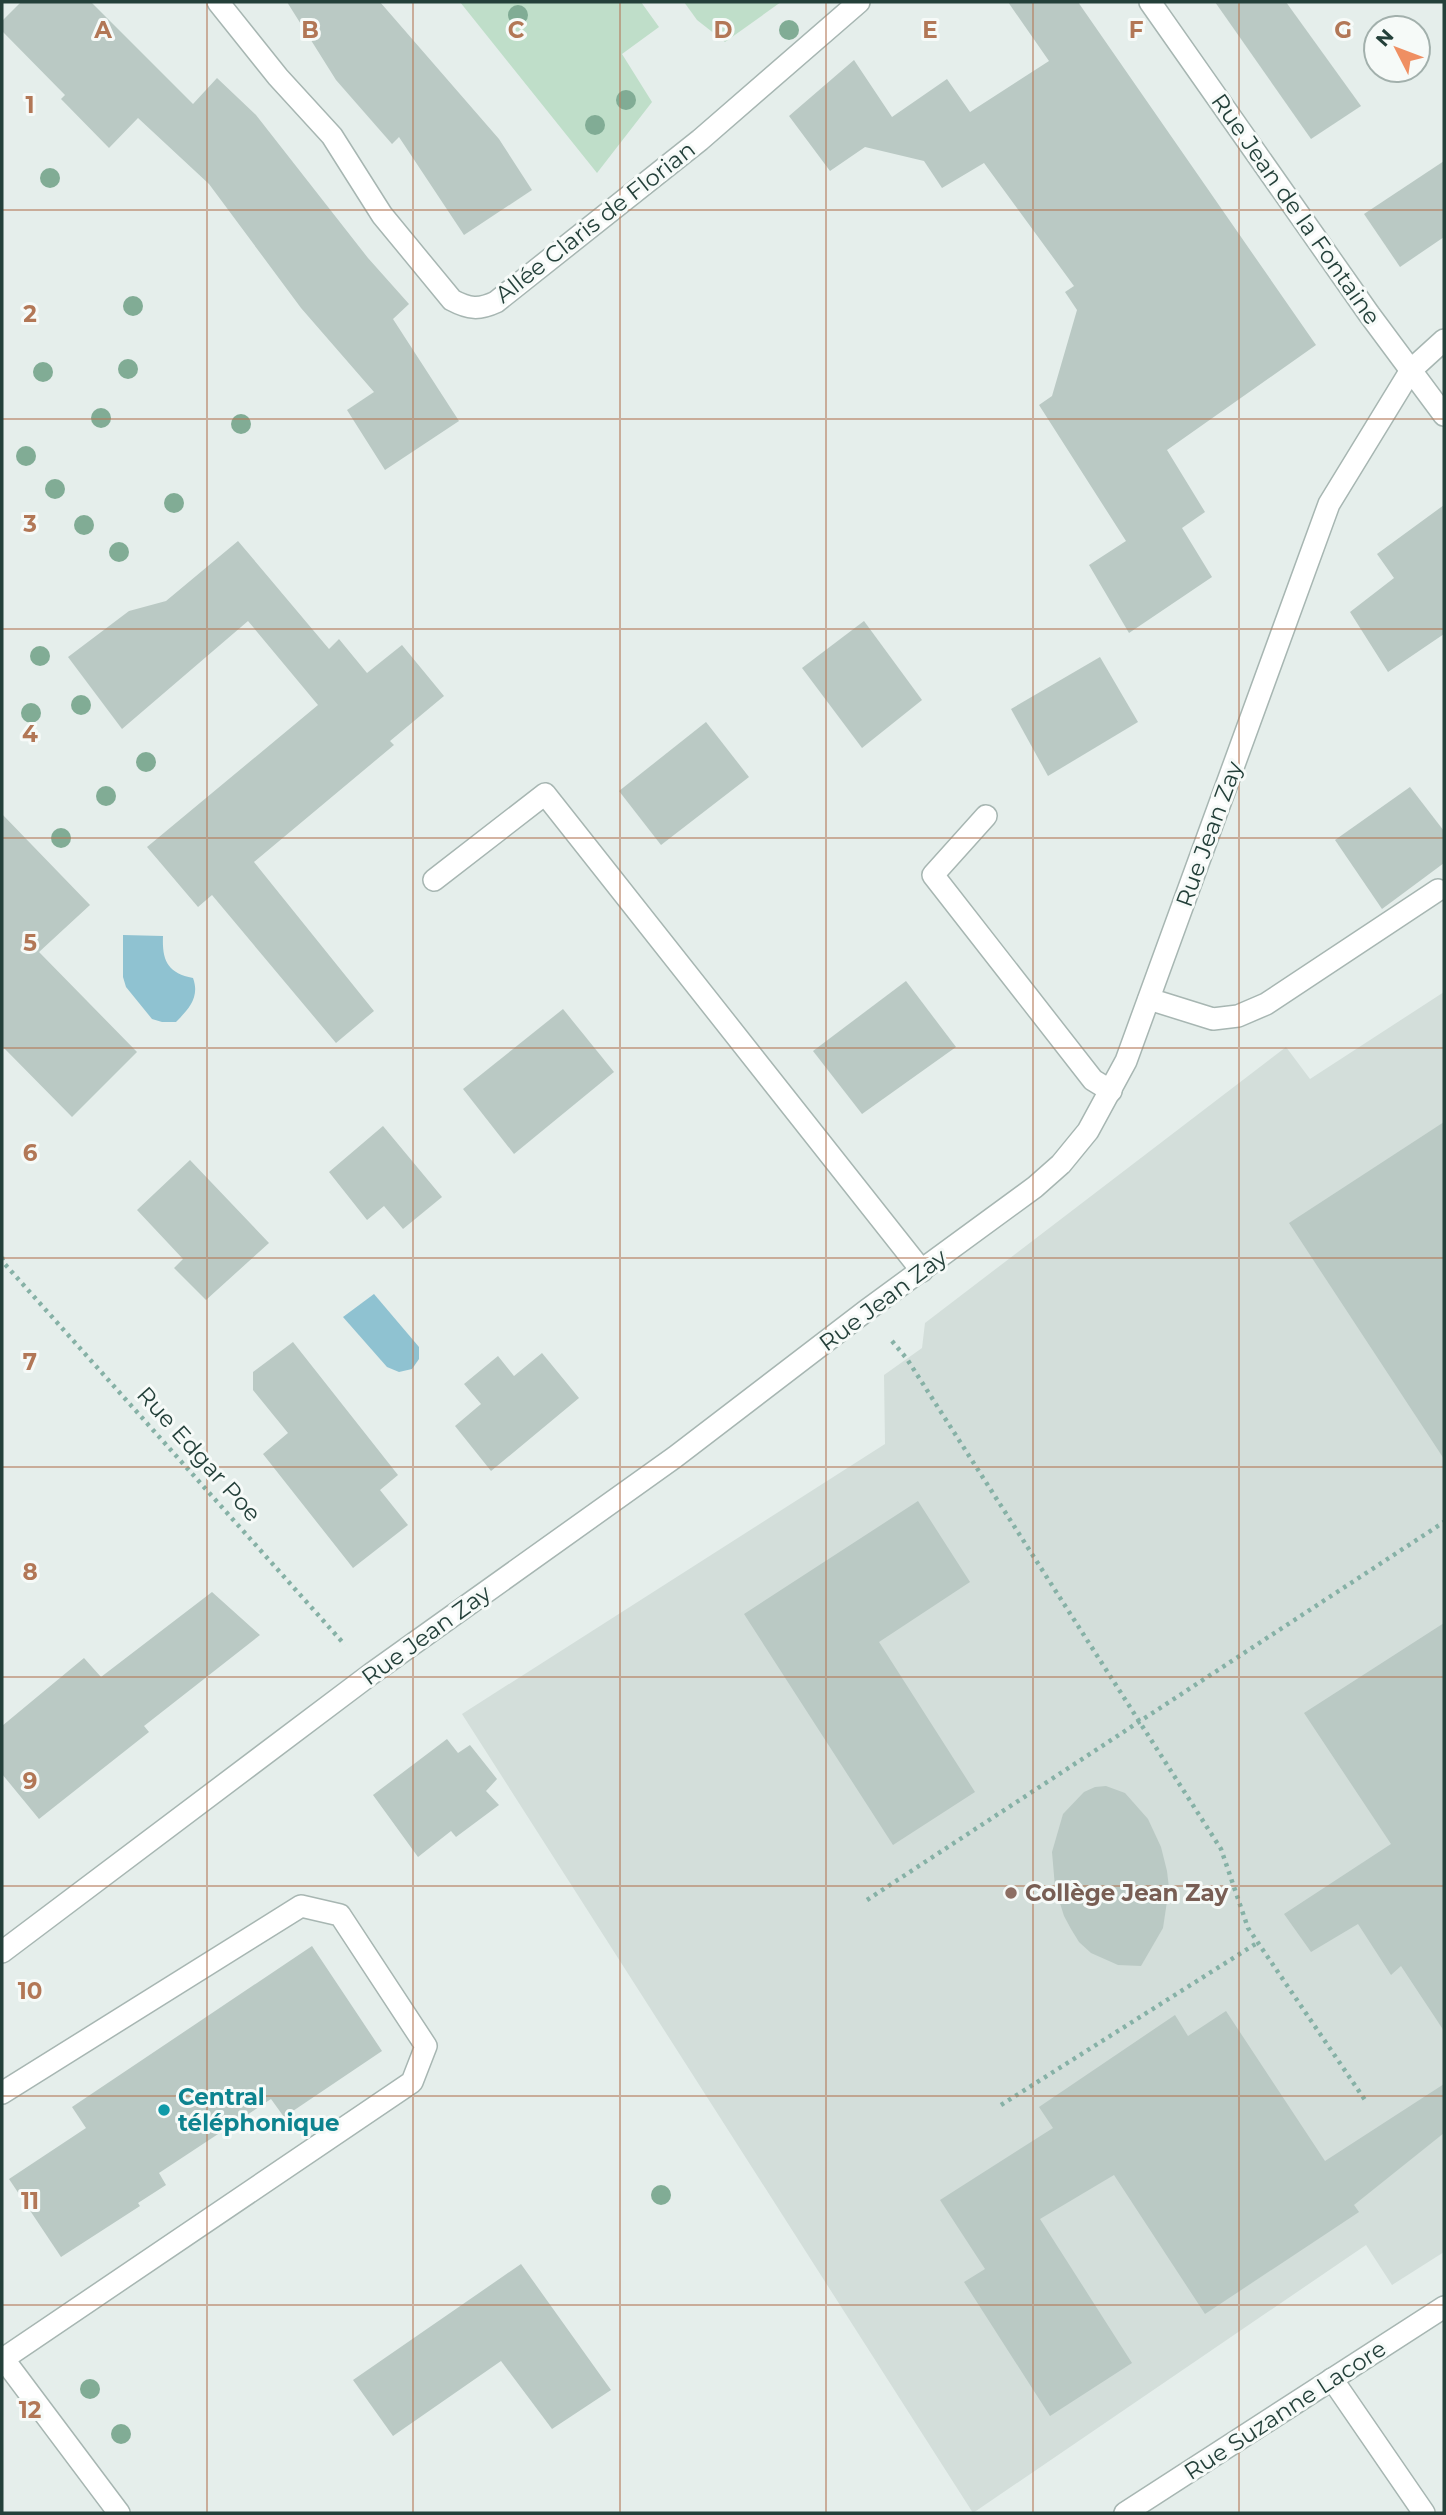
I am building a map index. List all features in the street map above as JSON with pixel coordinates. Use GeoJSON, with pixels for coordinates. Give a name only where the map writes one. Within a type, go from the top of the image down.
{"type":"FeatureCollection","features":[{"type":"Feature","properties":{"kind":"street","name":"Allée Claris de Florian"},"geometry":{"type":"LineString","coordinates":[[218,2],[278,77],[332,136],[382,215],[452,300],[466,307],[480,309],[496,302],[700,140],[859,2]]}},
{"type":"Feature","properties":{"kind":"street","name":"Rue Jean de la Fontaine"},"geometry":{"type":"LineString","coordinates":[[1150,2],[1444,415]]}},
{"type":"Feature","properties":{"kind":"street","name":"Rue Jean Zay"},"geometry":{"type":"LineString","coordinates":[[2,1952],[371,1674],[664,1465],[867,1310],[1035,1187],[1061,1164],[1088,1131],[1126,1061],[1329,503],[1411,370],[1444,340]]}},
{"type":"Feature","properties":{"kind":"street"},"geometry":{"type":"LineString","coordinates":[[435,880],[545,794],[922,1271]]}},
{"type":"Feature","properties":{"kind":"street"},"geometry":{"type":"LineString","coordinates":[[986,816],[933,875],[1093,1080],[1111,1091]]}},
{"type":"Feature","properties":{"kind":"street"},"geometry":{"type":"LineString","coordinates":[[1149,999],[1213,1019],[1238,1016],[1266,1004],[1438,890]]}},
{"type":"Feature","properties":{"kind":"street"},"geometry":{"type":"LineString","coordinates":[[2,2093],[301,1906],[340,1915],[426,2046],[412,2082],[2,2358],[116,2513]]}},
{"type":"Feature","properties":{"kind":"street","name":"Rue Suzanne Lacore"},"geometry":{"type":"LineString","coordinates":[[1125,2513],[1444,2307]]}},
{"type":"Feature","properties":{"kind":"street"},"geometry":{"type":"LineString","coordinates":[[1332,2379],[1424,2513]]}},
{"type":"Feature","properties":{"kind":"path","name":"Rue Edgar Poe"},"geometry":{"type":"LineString","coordinates":[[2,1257],[3,1262],[371,1674]]}},
{"type":"Feature","properties":{"kind":"path"},"geometry":{"type":"LineString","coordinates":[[867,1310],[907,1359],[1221,1849],[1248,1928],[1365,2100]]}},
{"type":"Feature","properties":{"kind":"path"},"geometry":{"type":"LineString","coordinates":[[867,1900],[1444,1522]]}},
{"type":"Feature","properties":{"kind":"path"},"geometry":{"type":"LineString","coordinates":[[1001,2105],[1257,1943]]}},
{"type":"Feature","properties":{"kind":"shaded area","name":"Collège Jean Zay"},"geometry":{"type":"Polygon","coordinates":[[[1444,992],[1444,2252],[1392,2285],[1366,2245],[973,2513],[462,1714],[885,1444],[884,1375],[922,1348],[925,1323],[1286,1047],[1310,1079],[1444,992]]]}},
{"type":"Feature","properties":{"kind":"green space"},"geometry":{"type":"Polygon","coordinates":[[[460,2],[641,2],[659,27],[622,54],[652,102],[597,173],[460,2]]]}},
{"type":"Feature","properties":{"kind":"green space"},"geometry":{"type":"Polygon","coordinates":[[[684,2],[781,2],[725,42],[697,20],[684,2]]]}},
{"type":"Feature","properties":{"kind":"water"},"geometry":{"type":"Polygon","coordinates":[[[123,935],[163,936],[168,964],[177,973],[193,978],[194,997],[176,1022],[152,1019],[126,987],[123,977],[123,935]]]}},
{"type":"Feature","properties":{"kind":"water"},"geometry":{"type":"Polygon","coordinates":[[[374,1294],[419,1347],[419,1359],[412,1369],[399,1372],[387,1367],[343,1317],[374,1294]]]}},
{"type":"Feature","properties":{"kind":"building"},"geometry":{"type":"Polygon","coordinates":[[[21,2],[91,2],[193,104],[217,78],[256,115],[368,258],[409,304],[393,319],[459,421],[385,470],[347,410],[374,392],[301,308],[209,184],[138,118],[109,148],[61,99],[65,95],[2,31],[2,21],[21,2]]]}},
{"type":"Feature","properties":{"kind":"building"},"geometry":{"type":"Polygon","coordinates":[[[287,2],[380,2],[499,139],[532,190],[464,235],[399,137],[392,144],[336,80],[287,2]]]}},
{"type":"Feature","properties":{"kind":"building"},"geometry":{"type":"Polygon","coordinates":[[[1008,2],[1078,2],[1316,345],[1167,450],[1205,512],[1182,528],[1212,577],[1129,633],[1089,565],[1126,541],[1039,405],[1052,396],[1077,310],[1065,292],[1074,286],[984,163],[942,188],[924,161],[865,147],[830,171],[789,116],[854,60],[892,117],[947,79],[970,112],[1049,61],[1008,2]]]}},
{"type":"Feature","properties":{"kind":"building"},"geometry":{"type":"Polygon","coordinates":[[[1215,2],[1286,2],[1361,106],[1311,139],[1215,2]]]}},
{"type":"Feature","properties":{"kind":"building"},"geometry":{"type":"Polygon","coordinates":[[[1444,161],[1444,237],[1400,267],[1364,214],[1444,161]]]}},
{"type":"Feature","properties":{"kind":"building"},"geometry":{"type":"Polygon","coordinates":[[[1444,505],[1444,634],[1388,672],[1350,612],[1394,578],[1377,554],[1444,505]]]}},
{"type":"Feature","properties":{"kind":"building"},"geometry":{"type":"Polygon","coordinates":[[[238,541],[329,649],[339,639],[367,673],[402,645],[444,696],[390,741],[394,745],[254,862],[374,1011],[336,1043],[212,895],[198,907],[147,847],[318,705],[248,621],[122,729],[68,657],[129,611],[166,601],[238,541]]]}},
{"type":"Feature","properties":{"kind":"building"},"geometry":{"type":"Polygon","coordinates":[[[864,621],[922,700],[862,748],[802,668],[864,621]]]}},
{"type":"Feature","properties":{"kind":"building"},"geometry":{"type":"Polygon","coordinates":[[[1100,657],[1138,722],[1048,776],[1011,709],[1100,657]]]}},
{"type":"Feature","properties":{"kind":"building"},"geometry":{"type":"Polygon","coordinates":[[[706,722],[749,777],[661,845],[619,791],[706,722]]]}},
{"type":"Feature","properties":{"kind":"building"},"geometry":{"type":"Polygon","coordinates":[[[1410,787],[1444,831],[1444,863],[1382,909],[1335,840],[1410,787]]]}},
{"type":"Feature","properties":{"kind":"building"},"geometry":{"type":"Polygon","coordinates":[[[2,814],[90,905],[39,952],[137,1052],[72,1117],[2,1046],[2,814]]]}},
{"type":"Feature","properties":{"kind":"building"},"geometry":{"type":"Polygon","coordinates":[[[906,981],[956,1047],[862,1114],[813,1051],[906,981]]]}},
{"type":"Feature","properties":{"kind":"building"},"geometry":{"type":"Polygon","coordinates":[[[563,1009],[614,1072],[514,1154],[463,1089],[563,1009]]]}},
{"type":"Feature","properties":{"kind":"building"},"geometry":{"type":"Polygon","coordinates":[[[1444,1122],[1444,1459],[1289,1223],[1444,1122]]]}},
{"type":"Feature","properties":{"kind":"building"},"geometry":{"type":"Polygon","coordinates":[[[383,1126],[442,1197],[403,1229],[384,1206],[367,1220],[329,1172],[383,1126]]]}},
{"type":"Feature","properties":{"kind":"building"},"geometry":{"type":"Polygon","coordinates":[[[190,1160],[269,1243],[206,1300],[174,1268],[183,1259],[137,1210],[190,1160]]]}},
{"type":"Feature","properties":{"kind":"building"},"geometry":{"type":"Polygon","coordinates":[[[293,1342],[398,1475],[380,1490],[408,1525],[353,1568],[263,1454],[288,1433],[253,1390],[253,1372],[293,1342]]]}},
{"type":"Feature","properties":{"kind":"building"},"geometry":{"type":"Polygon","coordinates":[[[542,1353],[579,1398],[491,1471],[455,1426],[481,1404],[464,1384],[498,1356],[514,1376],[542,1353]]]}},
{"type":"Feature","properties":{"kind":"building"},"geometry":{"type":"Polygon","coordinates":[[[918,1501],[970,1582],[879,1642],[975,1792],[893,1845],[744,1614],[918,1501]]]}},
{"type":"Feature","properties":{"kind":"building"},"geometry":{"type":"Polygon","coordinates":[[[212,1592],[260,1635],[144,1726],[149,1732],[39,1819],[2,1774],[2,1726],[84,1658],[101,1677],[212,1592]]]}},
{"type":"Feature","properties":{"kind":"building"},"geometry":{"type":"Polygon","coordinates":[[[1444,1623],[1444,2031],[1401,1966],[1391,1975],[1358,1924],[1311,1952],[1284,1914],[1391,1844],[1304,1713],[1444,1623]]]}},
{"type":"Feature","properties":{"kind":"building"},"geometry":{"type":"Polygon","coordinates":[[[447,1739],[458,1753],[470,1745],[497,1779],[486,1791],[499,1805],[456,1837],[451,1831],[418,1857],[373,1795],[447,1739]]]}},
{"type":"Feature","properties":{"kind":"building"},"geometry":{"type":"Polygon","coordinates":[[[1106,1786],[1125,1793],[1148,1819],[1161,1847],[1167,1871],[1169,1888],[1163,1928],[1141,1966],[1118,1965],[1091,1953],[1079,1942],[1064,1916],[1055,1887],[1052,1852],[1063,1814],[1084,1792],[1106,1786]]]}},
{"type":"Feature","properties":{"kind":"building","name":"Central téléphonique"},"geometry":{"type":"Polygon","coordinates":[[[312,1946],[382,2051],[284,2117],[271,2099],[159,2173],[166,2185],[138,2203],[140,2206],[61,2257],[9,2179],[86,2128],[72,2107],[312,1946]]]}},
{"type":"Feature","properties":{"kind":"building"},"geometry":{"type":"Polygon","coordinates":[[[1226,2011],[1325,2161],[1444,2084],[1444,2133],[1354,2205],[1359,2212],[1205,2314],[1114,2175],[1040,2219],[1132,2363],[1050,2416],[964,2282],[985,2269],[940,2200],[1053,2128],[1039,2107],[1175,2015],[1188,2036],[1226,2011]]]}},
{"type":"Feature","properties":{"kind":"building"},"geometry":{"type":"Polygon","coordinates":[[[521,2264],[611,2390],[552,2429],[501,2361],[393,2436],[353,2380],[521,2264]]]}},
{"type":"Feature","properties":{"kind":"place","name":"Collège Jean Zay"},"geometry":{"type":"Point","coordinates":[1011,1893]}},
{"type":"Feature","properties":{"kind":"place","name":"Central téléphonique"},"geometry":{"type":"Point","coordinates":[164,2110]}}]}
